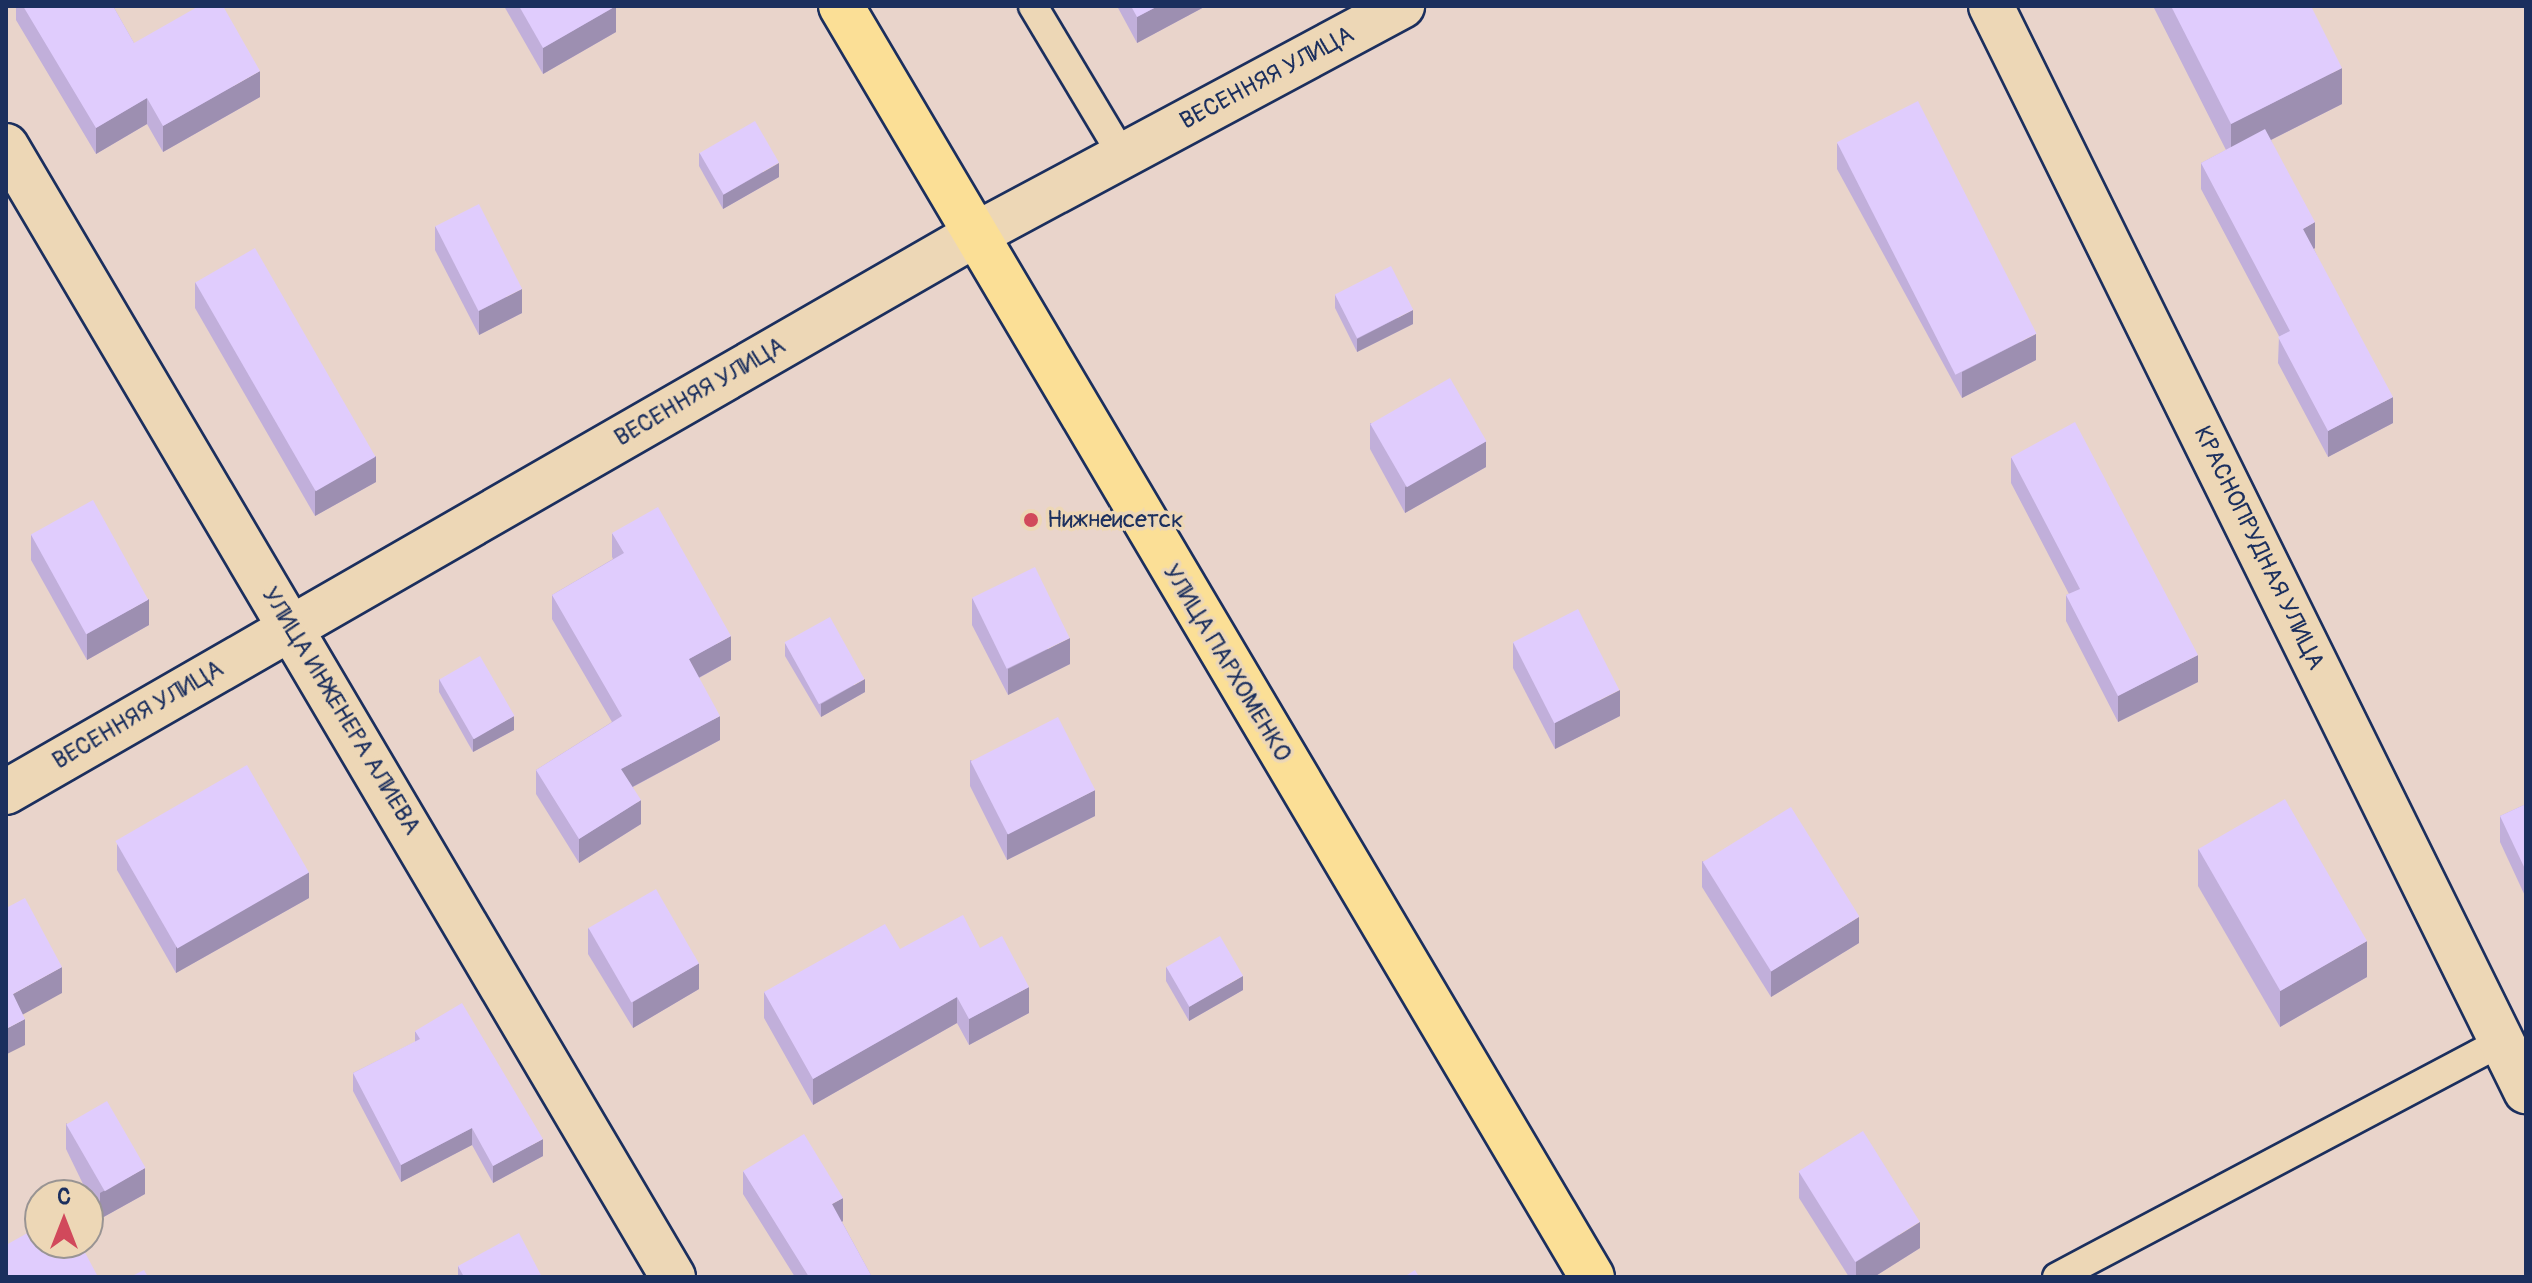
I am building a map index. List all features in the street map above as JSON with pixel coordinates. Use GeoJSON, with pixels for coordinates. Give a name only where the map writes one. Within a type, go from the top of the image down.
{"type":"FeatureCollection","features":[{"type":"Feature","properties":{"kind":"main road","name":"УЛИЦА ПАРХОМЕНКО"},"geometry":{"type":"LineString","coordinates":[[841,6],[973,236],[1592,1277]]}},
{"type":"Feature","properties":{"kind":"street","name":"ВЕСЕННЯЯ УЛИЦА"},"geometry":{"type":"LineString","coordinates":[[6,792],[290,625],[973,236],[1402,6]]}},
{"type":"Feature","properties":{"kind":"street","name":"КРАСНОПРУДНАЯ УЛИЦА"},"geometry":{"type":"LineString","coordinates":[[1991,6],[2526,1091]]}},
{"type":"Feature","properties":{"kind":"street","name":"УЛИЦА ИНЖЕНЕРА АЛИЕВА"},"geometry":{"type":"LineString","coordinates":[[6,146],[673,1277]]}},
{"type":"Feature","properties":{"kind":"lane"},"geometry":{"type":"LineString","coordinates":[[1033,6],[1122,155]]}},
{"type":"Feature","properties":{"kind":"lane"},"geometry":{"type":"LineString","coordinates":[[2057,1277],[2503,1041]]}},
{"type":"Feature","properties":{"kind":"building"},"geometry":{"type":"Polygon","coordinates":[[[23,6],[113,6],[134,43],[199,6],[223,6],[260,71],[163,126],[147,98],[96,128],[23,6]]]}},
{"type":"Feature","properties":{"kind":"building"},"geometry":{"type":"Polygon","coordinates":[[[519,6],[616,6],[543,48],[519,6]]]}},
{"type":"Feature","properties":{"kind":"building"},"geometry":{"type":"Polygon","coordinates":[[[1131,6],[1158,6],[1137,17],[1131,6]]]}},
{"type":"Feature","properties":{"kind":"building"},"geometry":{"type":"Polygon","coordinates":[[[2171,6],[2311,6],[2342,68],[2231,124],[2171,6]]]}},
{"type":"Feature","properties":{"kind":"building"},"geometry":{"type":"Polygon","coordinates":[[[1918,101],[2036,334],[1955,375],[1837,142],[1918,101]]]}},
{"type":"Feature","properties":{"kind":"building"},"geometry":{"type":"Polygon","coordinates":[[[755,121],[779,163],[724,195],[700,153],[755,121]]]}},
{"type":"Feature","properties":{"kind":"building"},"geometry":{"type":"Polygon","coordinates":[[[2265,129],[2315,222],[2303,229],[2393,397],[2328,431],[2278,337],[2290,331],[2201,163],[2265,129]]]}},
{"type":"Feature","properties":{"kind":"building"},"geometry":{"type":"Polygon","coordinates":[[[479,204],[522,289],[478,311],[435,226],[479,204]]]}},
{"type":"Feature","properties":{"kind":"building"},"geometry":{"type":"Polygon","coordinates":[[[255,248],[376,457],[316,491],[195,282],[255,248]]]}},
{"type":"Feature","properties":{"kind":"building"},"geometry":{"type":"Polygon","coordinates":[[[1391,266],[1413,310],[1357,338],[1335,295],[1391,266]]]}},
{"type":"Feature","properties":{"kind":"building"},"geometry":{"type":"Polygon","coordinates":[[[1450,378],[1486,441],[1407,487],[1370,424],[1450,378]]]}},
{"type":"Feature","properties":{"kind":"building"},"geometry":{"type":"Polygon","coordinates":[[[2075,422],[2198,655],[2118,696],[2066,595],[2080,589],[2011,457],[2075,422]]]}},
{"type":"Feature","properties":{"kind":"building"},"geometry":{"type":"Polygon","coordinates":[[[93,500],[148,600],[86,634],[31,534],[93,500]]]}},
{"type":"Feature","properties":{"kind":"building"},"geometry":{"type":"Polygon","coordinates":[[[658,507],[731,636],[689,659],[720,716],[621,769],[641,800],[579,839],[536,770],[622,716],[552,595],[624,553],[612,533],[658,507]]]}},
{"type":"Feature","properties":{"kind":"building"},"geometry":{"type":"Polygon","coordinates":[[[1035,567],[1070,638],[1007,669],[972,598],[1035,567]]]}},
{"type":"Feature","properties":{"kind":"building"},"geometry":{"type":"Polygon","coordinates":[[[1578,609],[1619,690],[1554,723],[1513,642],[1578,609]]]}},
{"type":"Feature","properties":{"kind":"building"},"geometry":{"type":"Polygon","coordinates":[[[830,617],[864,679],[819,704],[785,642],[830,617]]]}},
{"type":"Feature","properties":{"kind":"building"},"geometry":{"type":"Polygon","coordinates":[[[480,656],[514,716],[474,739],[439,680],[480,656]]]}},
{"type":"Feature","properties":{"kind":"building"},"geometry":{"type":"Polygon","coordinates":[[[1058,717],[1095,790],[1008,835],[971,761],[1058,717]]]}},
{"type":"Feature","properties":{"kind":"building"},"geometry":{"type":"Polygon","coordinates":[[[247,765],[309,872],[177,948],[115,841],[247,765]]]}},
{"type":"Feature","properties":{"kind":"building"},"geometry":{"type":"Polygon","coordinates":[[[2285,799],[2367,941],[2280,991],[2198,849],[2285,799]]]}},
{"type":"Feature","properties":{"kind":"building"},"geometry":{"type":"Polygon","coordinates":[[[2526,804],[2526,871],[2500,816],[2526,804]]]}},
{"type":"Feature","properties":{"kind":"building"},"geometry":{"type":"Polygon","coordinates":[[[1791,807],[1859,916],[1771,972],[1703,862],[1791,807]]]}},
{"type":"Feature","properties":{"kind":"building"},"geometry":{"type":"Polygon","coordinates":[[[656,889],[699,963],[631,1002],[588,928],[656,889]]]}},
{"type":"Feature","properties":{"kind":"building"},"geometry":{"type":"Polygon","coordinates":[[[25,898],[62,967],[13,994],[25,1019],[6,1029],[6,908],[25,898]]]}},
{"type":"Feature","properties":{"kind":"building"},"geometry":{"type":"Polygon","coordinates":[[[963,915],[980,948],[1002,936],[1029,987],[969,1019],[957,997],[813,1079],[764,992],[885,924],[900,949],[963,915]]]}},
{"type":"Feature","properties":{"kind":"building"},"geometry":{"type":"Polygon","coordinates":[[[1220,936],[1243,976],[1189,1007],[1166,967],[1220,936]]]}},
{"type":"Feature","properties":{"kind":"building"},"geometry":{"type":"Polygon","coordinates":[[[462,1003],[543,1139],[493,1166],[472,1128],[401,1165],[353,1073],[420,1039],[415,1031],[462,1003]]]}},
{"type":"Feature","properties":{"kind":"building"},"geometry":{"type":"Polygon","coordinates":[[[107,1101],[146,1168],[105,1191],[104,1179],[98,1179],[66,1124],[107,1101]]]}},
{"type":"Feature","properties":{"kind":"building"},"geometry":{"type":"Polygon","coordinates":[[[1863,1131],[1920,1222],[1855,1262],[1799,1171],[1863,1131]]]}},
{"type":"Feature","properties":{"kind":"building"},"geometry":{"type":"Polygon","coordinates":[[[804,1134],[843,1198],[832,1204],[872,1277],[809,1277],[743,1171],[804,1134]]]}},
{"type":"Feature","properties":{"kind":"building"},"geometry":{"type":"Polygon","coordinates":[[[519,1233],[542,1277],[464,1277],[458,1266],[519,1233]]]}},
{"type":"Feature","properties":{"kind":"building"},"geometry":{"type":"Polygon","coordinates":[[[24,1235],[24,1259],[88,1259],[98,1277],[6,1277],[6,1245],[24,1235]]]}},
{"type":"Feature","properties":{"kind":"building"},"geometry":{"type":"Polygon","coordinates":[[[144,1270],[148,1277],[130,1277],[144,1270]]]}},
{"type":"Feature","properties":{"kind":"building"},"geometry":{"type":"Polygon","coordinates":[[[1415,1270],[1419,1277],[1404,1277],[1415,1270]]]}},
{"type":"Feature","properties":{"kind":"place","name":"Нижнеисетск"},"geometry":{"type":"Point","coordinates":[1031,520]}}]}
